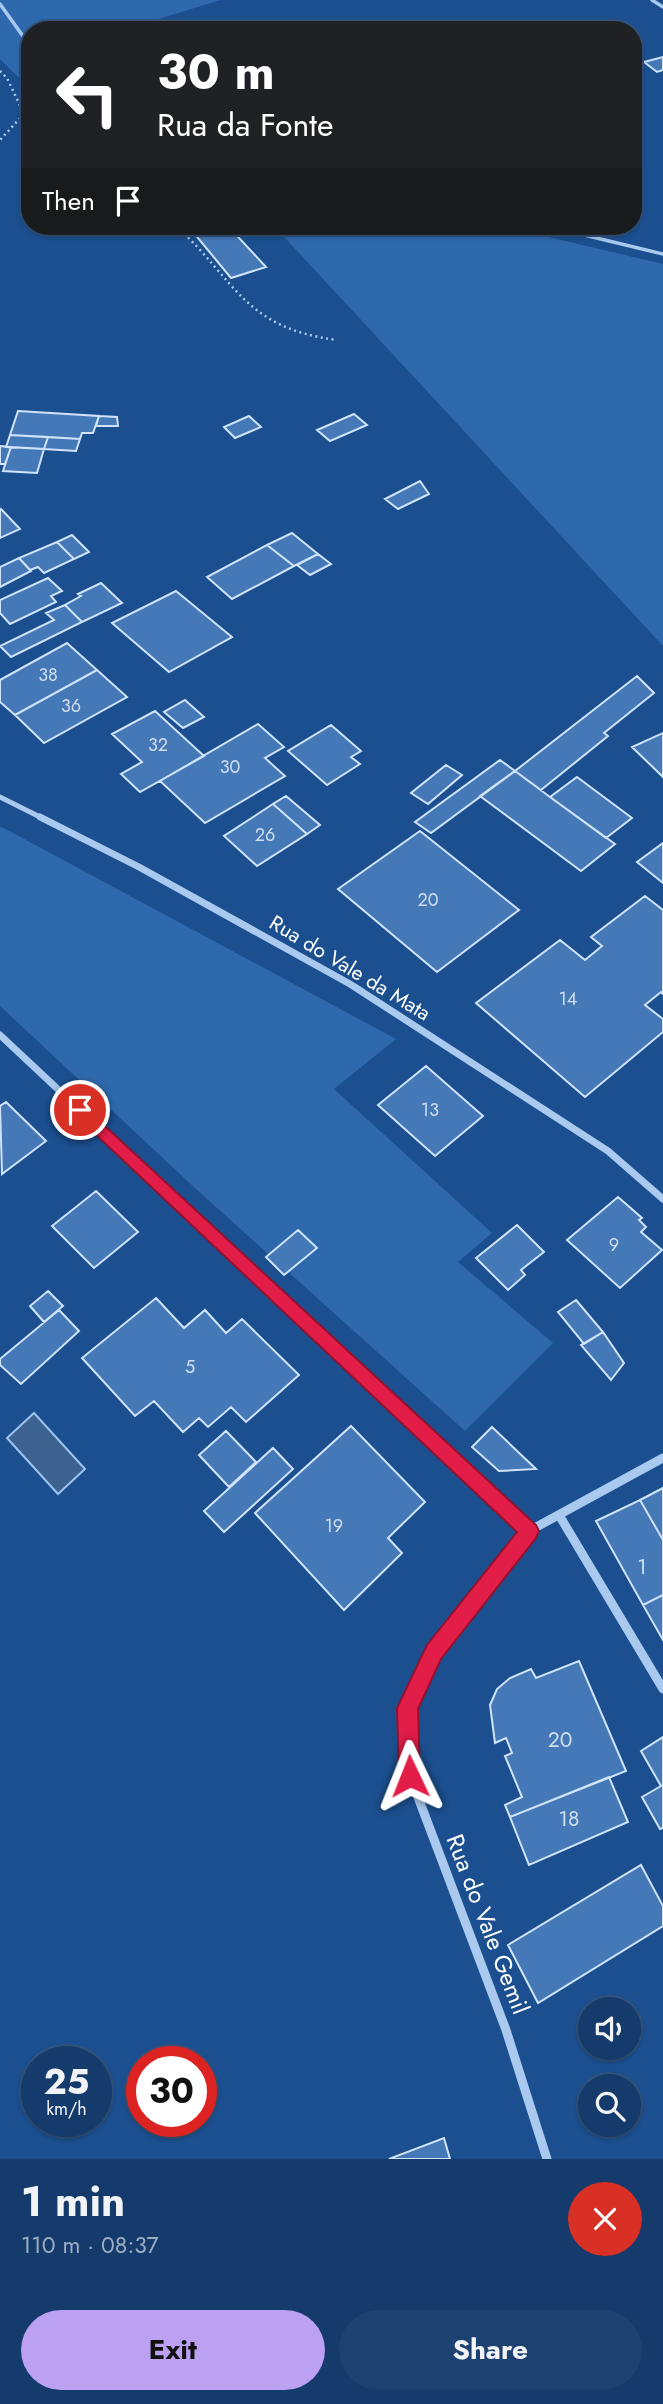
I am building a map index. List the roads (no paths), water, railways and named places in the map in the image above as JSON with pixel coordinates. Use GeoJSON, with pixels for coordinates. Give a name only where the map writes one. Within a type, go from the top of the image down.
{"type":"FeatureCollection","features":[{"type":"Feature","properties":{"kind":"street","name":"Rua do Vale da Mata"},"geometry":{"type":"LineString","coordinates":[[0,797],[139,867],[350,985],[608,1151],[663,1199]]}},
{"type":"Feature","properties":{"kind":"street"},"geometry":{"type":"LineString","coordinates":[[0,1035],[530,1531],[663,1458]]}},
{"type":"Feature","properties":{"kind":"street"},"geometry":{"type":"LineString","coordinates":[[559,1516],[663,1689]]}},
{"type":"Feature","properties":{"kind":"street","name":"Rua do Vale Gemil"},"geometry":{"type":"LineString","coordinates":[[530,1531],[434,1652],[408,1708],[408,1735],[410,1776],[506,2030],[547,2159]]}},
{"type":"Feature","properties":{"kind":"lane"},"geometry":{"type":"LineString","coordinates":[[652,0],[663,8]]}},
{"type":"Feature","properties":{"kind":"lane"},"geometry":{"type":"LineString","coordinates":[[0,4],[21,33]]}},
{"type":"Feature","properties":{"kind":"lane"},"geometry":{"type":"LineString","coordinates":[[584,235],[663,254]]}}]}
